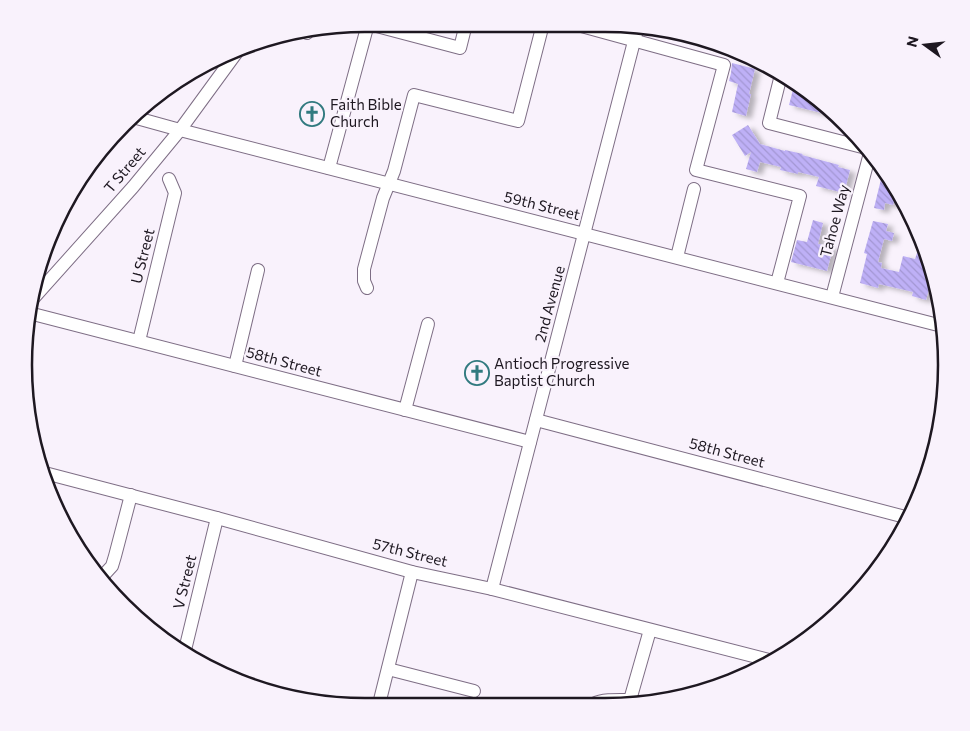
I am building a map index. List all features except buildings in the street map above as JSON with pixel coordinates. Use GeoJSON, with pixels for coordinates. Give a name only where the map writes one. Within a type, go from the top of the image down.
{"type":"FeatureCollection","features":[{"type":"Feature","properties":{"kind":"street"},"geometry":{"type":"LineString","coordinates":[[329,168],[367,32]]}},
{"type":"Feature","properties":{"kind":"street"},"geometry":{"type":"LineString","coordinates":[[399,32],[460,48],[464,32]]}},
{"type":"Feature","properties":{"kind":"street"},"geometry":{"type":"LineString","coordinates":[[367,288],[364,281],[364,269],[382,198],[394,171],[414,95],[518,121],[542,32]]}},
{"type":"Feature","properties":{"kind":"street"},"geometry":{"type":"LineString","coordinates":[[602,32],[724,65],[696,170],[800,196],[777,283]]}},
{"type":"Feature","properties":{"kind":"street","name":"2nd Avenue"},"geometry":{"type":"LineString","coordinates":[[492,589],[536,420],[557,320],[584,234],[636,34]]}},
{"type":"Feature","properties":{"kind":"street","name":"T Street"},"geometry":{"type":"LineString","coordinates":[[42,289],[133,187],[180,130],[230,62]]}},
{"type":"Feature","properties":{"kind":"street"},"geometry":{"type":"LineString","coordinates":[[779,82],[769,123],[854,145]]}},
{"type":"Feature","properties":{"kind":"street","name":"59th Street"},"geometry":{"type":"LineString","coordinates":[[142,119],[935,324]]}},
{"type":"Feature","properties":{"kind":"street","name":"Tahoe Way"},"geometry":{"type":"LineString","coordinates":[[832,297],[868,161]]}},
{"type":"Feature","properties":{"kind":"street","name":"U Street"},"geometry":{"type":"LineString","coordinates":[[139,341],[175,193],[169,179]]}},
{"type":"Feature","properties":{"kind":"street"},"geometry":{"type":"LineString","coordinates":[[676,257],[694,189]]}},
{"type":"Feature","properties":{"kind":"street"},"geometry":{"type":"LineString","coordinates":[[235,366],[258,270]]}},
{"type":"Feature","properties":{"kind":"street","name":"58th Street"},"geometry":{"type":"LineString","coordinates":[[36,315],[406,410],[447,417],[530,442]]}},
{"type":"Feature","properties":{"kind":"street"},"geometry":{"type":"LineString","coordinates":[[406,410],[428,324]]}},
{"type":"Feature","properties":{"kind":"street","name":"58th Street"},"geometry":{"type":"LineString","coordinates":[[536,420],[901,516]]}},
{"type":"Feature","properties":{"kind":"street","name":"57th Street"},"geometry":{"type":"LineString","coordinates":[[51,474],[412,572],[492,589],[763,658]]}},
{"type":"Feature","properties":{"kind":"street"},"geometry":{"type":"LineString","coordinates":[[105,573],[112,566],[131,495]]}},
{"type":"Feature","properties":{"kind":"street","name":"V Street"},"geometry":{"type":"LineString","coordinates":[[186,646],[217,518]]}},
{"type":"Feature","properties":{"kind":"street"},"geometry":{"type":"LineString","coordinates":[[381,698],[412,572]]}},
{"type":"Feature","properties":{"kind":"street"},"geometry":{"type":"LineString","coordinates":[[631,698],[650,630]]}},
{"type":"Feature","properties":{"kind":"street"},"geometry":{"type":"LineString","coordinates":[[388,669],[474,691]]}},
{"type":"Feature","properties":{"kind":"place","name":"Faith Bible Church"},"geometry":{"type":"Point","coordinates":[312,114]}},
{"type":"Feature","properties":{"kind":"place","name":"Antioch Progressive Baptist Church"},"geometry":{"type":"Point","coordinates":[477,373]}}]}
